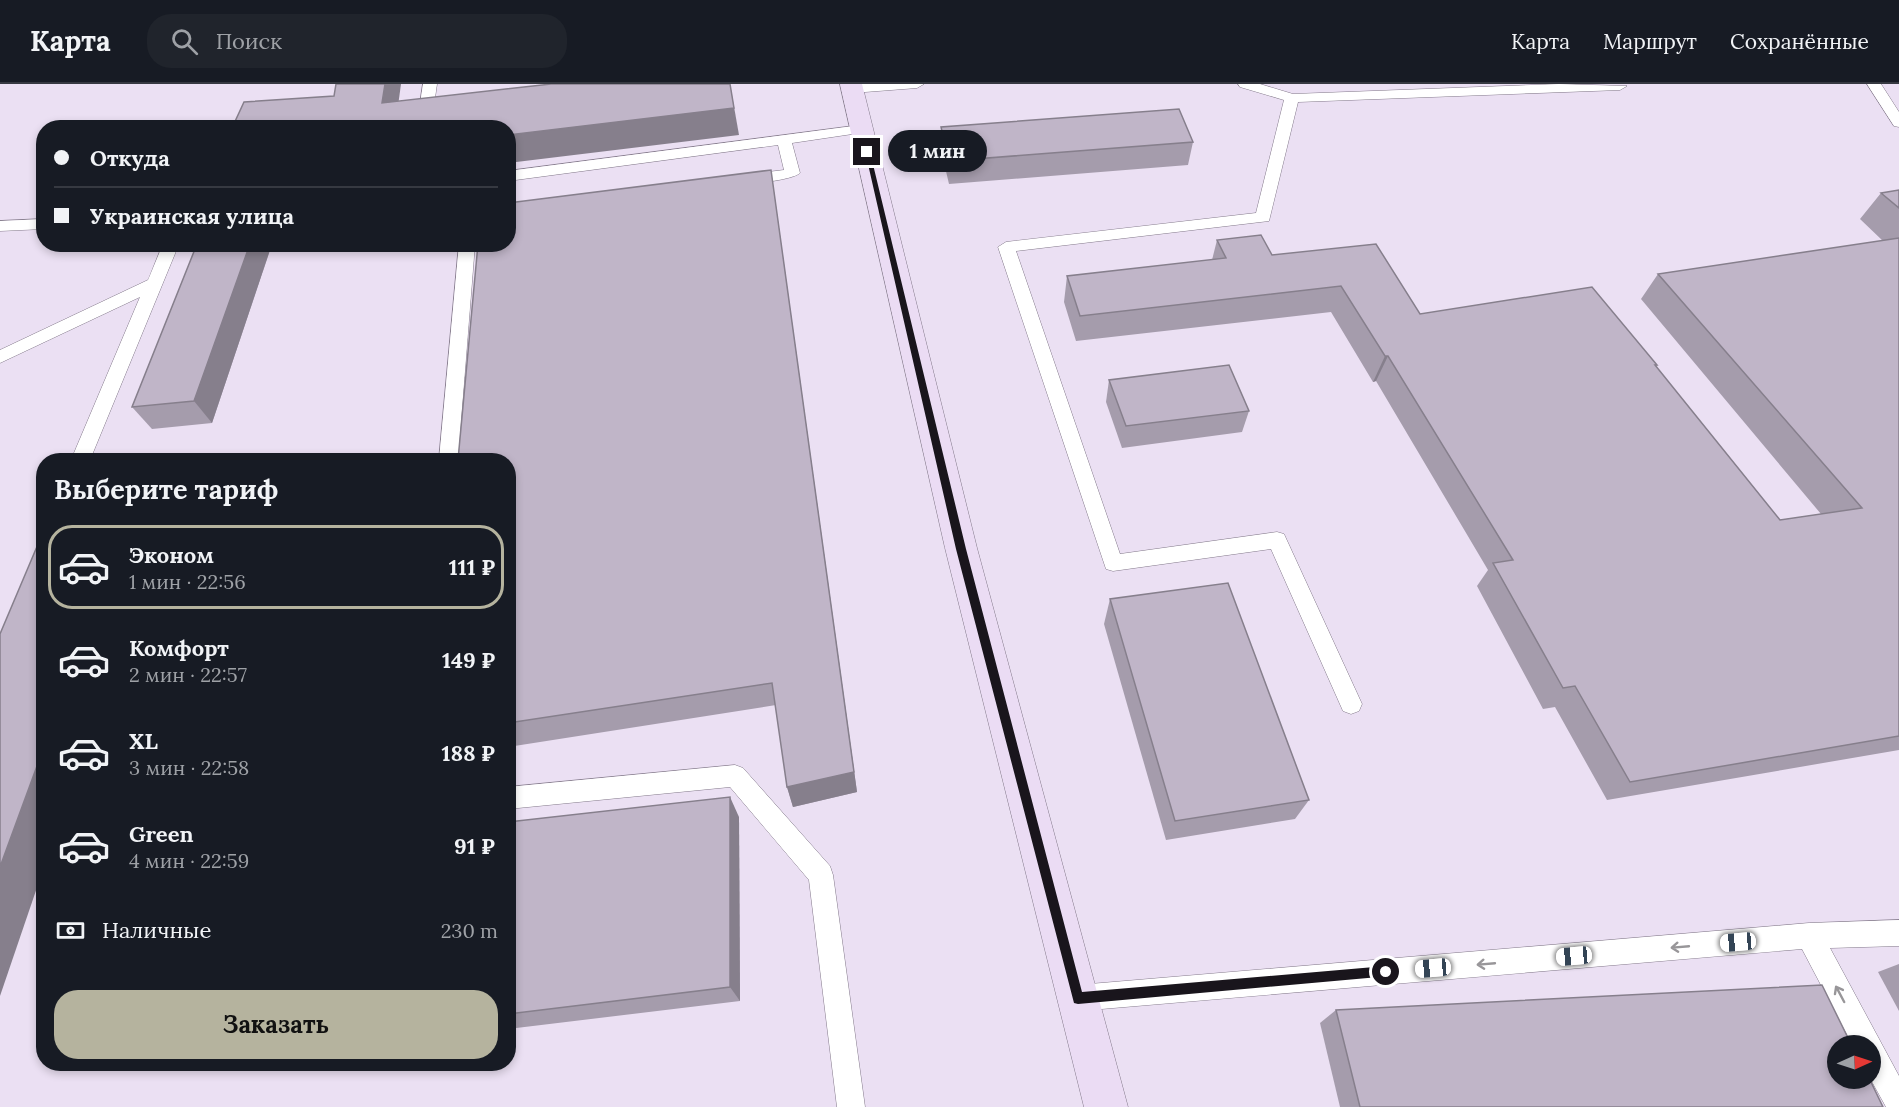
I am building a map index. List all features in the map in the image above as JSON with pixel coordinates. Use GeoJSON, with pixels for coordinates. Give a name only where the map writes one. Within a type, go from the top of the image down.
{"type":"FeatureCollection","features":[{"type":"Feature","properties":{"kind":"main road"},"geometry":{"type":"LineString","coordinates":[[851,87],[961,549],[1106,1107]]}},
{"type":"Feature","properties":{"kind":"lane"},"geometry":{"type":"LineString","coordinates":[[430,84],[425,117],[449,114]]}},
{"type":"Feature","properties":{"kind":"lane"},"geometry":{"type":"LineString","coordinates":[[851,87],[917,84]]}},
{"type":"Feature","properties":{"kind":"lane"},"geometry":{"type":"LineString","coordinates":[[1245,84],[1292,98],[1620,86]]}},
{"type":"Feature","properties":{"kind":"lane"},"geometry":{"type":"LineString","coordinates":[[1874,84],[1899,123]]}},
{"type":"Feature","properties":{"kind":"lane"},"geometry":{"type":"LineString","coordinates":[[1292,98],[1263,217],[1006,247],[1113,563],[1277,540],[1351,704]]}},
{"type":"Feature","properties":{"kind":"lane"},"geometry":{"type":"LineString","coordinates":[[516,175],[861,129]]}},
{"type":"Feature","properties":{"kind":"lane"},"geometry":{"type":"LineString","coordinates":[[726,183],[792,173],[784,140]]}},
{"type":"Feature","properties":{"kind":"lane"},"geometry":{"type":"LineString","coordinates":[[0,226],[36,224]]}},
{"type":"Feature","properties":{"kind":"lane"},"geometry":{"type":"LineString","coordinates":[[83,453],[168,252]]}},
{"type":"Feature","properties":{"kind":"lane"},"geometry":{"type":"LineString","coordinates":[[449,453],[466,252]]}},
{"type":"Feature","properties":{"kind":"lane"},"geometry":{"type":"LineString","coordinates":[[0,357],[154,283]]}},
{"type":"Feature","properties":{"kind":"lane"},"geometry":{"type":"LineString","coordinates":[[516,797],[735,776],[821,875],[850,1107]]}},
{"type":"Feature","properties":{"kind":"lane"},"geometry":{"type":"LineString","coordinates":[[1078,998],[1809,936],[1899,933]]}},
{"type":"Feature","properties":{"kind":"lane"},"geometry":{"type":"LineString","coordinates":[[1809,936],[1862,1035]]}},
{"type":"Feature","properties":{"kind":"lane"},"geometry":{"type":"LineString","coordinates":[[1881,1071],[1899,1103]]}},
{"type":"Feature","properties":{"kind":"building"},"geometry":{"type":"Polygon","coordinates":[[[336,84],[385,84],[382,103],[551,84],[730,84],[734,108],[516,134],[516,120],[236,120],[244,102],[334,96],[336,84]]]}},
{"type":"Feature","properties":{"kind":"building"},"geometry":{"type":"Polygon","coordinates":[[[1179,109],[1193,142],[949,161],[941,127],[1179,109]]]}},
{"type":"Feature","properties":{"kind":"building"},"geometry":{"type":"Polygon","coordinates":[[[771,170],[854,772],[787,787],[772,683],[516,722],[516,453],[459,453],[477,252],[516,252],[516,202],[771,170]]]}},
{"type":"Feature","properties":{"kind":"building"},"geometry":{"type":"Polygon","coordinates":[[[1899,190],[1899,208],[1881,193],[1899,190]]]}},
{"type":"Feature","properties":{"kind":"building"},"geometry":{"type":"Polygon","coordinates":[[[1261,235],[1272,255],[1376,244],[1420,314],[1592,287],[1780,520],[1862,508],[1658,274],[1899,238],[1899,736],[1630,782],[1575,686],[1563,688],[1493,563],[1513,560],[1388,356],[1385,356],[1341,286],[1080,316],[1067,276],[1226,258],[1217,240],[1261,235]]]}},
{"type":"Feature","properties":{"kind":"building"},"geometry":{"type":"Polygon","coordinates":[[[194,252],[247,252],[194,401],[132,407],[194,252]]]}},
{"type":"Feature","properties":{"kind":"building"},"geometry":{"type":"Polygon","coordinates":[[[1229,365],[1249,411],[1126,426],[1109,380],[1229,365]]]}},
{"type":"Feature","properties":{"kind":"building"},"geometry":{"type":"Polygon","coordinates":[[[36,549],[36,769],[0,867],[0,634],[36,549]]]}},
{"type":"Feature","properties":{"kind":"building"},"geometry":{"type":"Polygon","coordinates":[[[1228,583],[1309,800],[1175,821],[1110,599],[1228,583]]]}},
{"type":"Feature","properties":{"kind":"building"},"geometry":{"type":"Polygon","coordinates":[[[730,797],[730,987],[516,1013],[516,821],[730,797]]]}},
{"type":"Feature","properties":{"kind":"building"},"geometry":{"type":"Polygon","coordinates":[[[1822,985],[1847,1035],[1827,1035],[1827,1089],[1874,1089],[1883,1107],[1360,1107],[1336,1010],[1822,985]]]}},
{"type":"Feature","properties":{"kind":"route"},"geometry":{"type":"LineString","coordinates":[[867,152],[961,549],[1078,998],[1386,972]]}}]}
